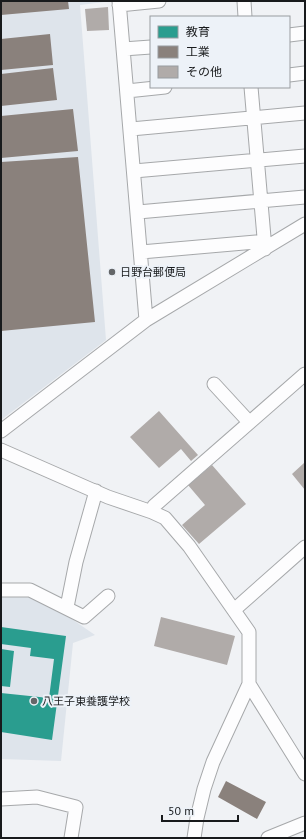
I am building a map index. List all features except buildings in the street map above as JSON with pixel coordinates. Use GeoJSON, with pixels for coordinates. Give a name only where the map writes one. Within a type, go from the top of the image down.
{"type":"FeatureCollection","features":[{"type":"Feature","properties":{"kind":"street"},"geometry":{"type":"LineString","coordinates":[[146,320],[131,129],[119,3],[159,1]]}},
{"type":"Feature","properties":{"kind":"street"},"geometry":{"type":"LineString","coordinates":[[244,1],[245,16]]}},
{"type":"Feature","properties":{"kind":"street"},"geometry":{"type":"LineString","coordinates":[[290,35],[305,33]]}},
{"type":"Feature","properties":{"kind":"street"},"geometry":{"type":"LineString","coordinates":[[123,49],[150,47]]}},
{"type":"Feature","properties":{"kind":"street"},"geometry":{"type":"LineString","coordinates":[[290,75],[305,73]]}},
{"type":"Feature","properties":{"kind":"street"},"geometry":{"type":"LineString","coordinates":[[127,91],[156,88]]}},
{"type":"Feature","properties":{"kind":"street"},"geometry":{"type":"LineString","coordinates":[[251,88],[265,249]]}},
{"type":"Feature","properties":{"kind":"street"},"geometry":{"type":"LineString","coordinates":[[131,129],[305,113]]}},
{"type":"Feature","properties":{"kind":"street"},"geometry":{"type":"LineString","coordinates":[[134,171],[305,156]]}},
{"type":"Feature","properties":{"kind":"street"},"geometry":{"type":"LineString","coordinates":[[138,212],[305,197]]}},
{"type":"Feature","properties":{"kind":"street"},"geometry":{"type":"LineString","coordinates":[[1,432],[146,320],[305,224]]}},
{"type":"Feature","properties":{"kind":"street"},"geometry":{"type":"LineString","coordinates":[[141,252],[256,242],[265,249]]}},
{"type":"Feature","properties":{"kind":"street"},"geometry":{"type":"LineString","coordinates":[[152,512],[154,506],[305,374]]}},
{"type":"Feature","properties":{"kind":"street"},"geometry":{"type":"LineString","coordinates":[[214,384],[249,422]]}},
{"type":"Feature","properties":{"kind":"street"},"geometry":{"type":"LineString","coordinates":[[1,450],[108,497],[152,512],[169,521],[189,546],[249,632],[249,684],[213,762],[204,788],[194,838]]}},
{"type":"Feature","properties":{"kind":"street"},"geometry":{"type":"LineString","coordinates":[[67,607],[76,562],[96,491]]}},
{"type":"Feature","properties":{"kind":"street"},"geometry":{"type":"LineString","coordinates":[[234,610],[305,547]]}},
{"type":"Feature","properties":{"kind":"street"},"geometry":{"type":"LineString","coordinates":[[1,590],[30,590],[67,607],[84,617],[108,596]]}},
{"type":"Feature","properties":{"kind":"street"},"geometry":{"type":"LineString","coordinates":[[249,684],[305,774]]}},
{"type":"Feature","properties":{"kind":"street"},"geometry":{"type":"LineString","coordinates":[[1,798],[37,797],[76,807],[71,838]]}},
{"type":"Feature","properties":{"kind":"street"},"geometry":{"type":"LineString","coordinates":[[268,838],[305,823]]}},
{"type":"Feature","properties":{"kind":"shaded area"},"geometry":{"type":"Polygon","coordinates":[[[1,1],[112,1],[80,5],[106,340],[1,420],[1,1]]]}},
{"type":"Feature","properties":{"kind":"shaded area","name":"八王子東養護学校"},"geometry":{"type":"Polygon","coordinates":[[[1,594],[26,595],[63,613],[95,635],[73,643],[61,761],[1,759],[1,594]]]}},
{"type":"Feature","properties":{"kind":"place","name":"日野台郵便局"},"geometry":{"type":"Point","coordinates":[112,272]}},
{"type":"Feature","properties":{"kind":"place","name":"八王子東養護学校"},"geometry":{"type":"Point","coordinates":[34,701]}}]}
